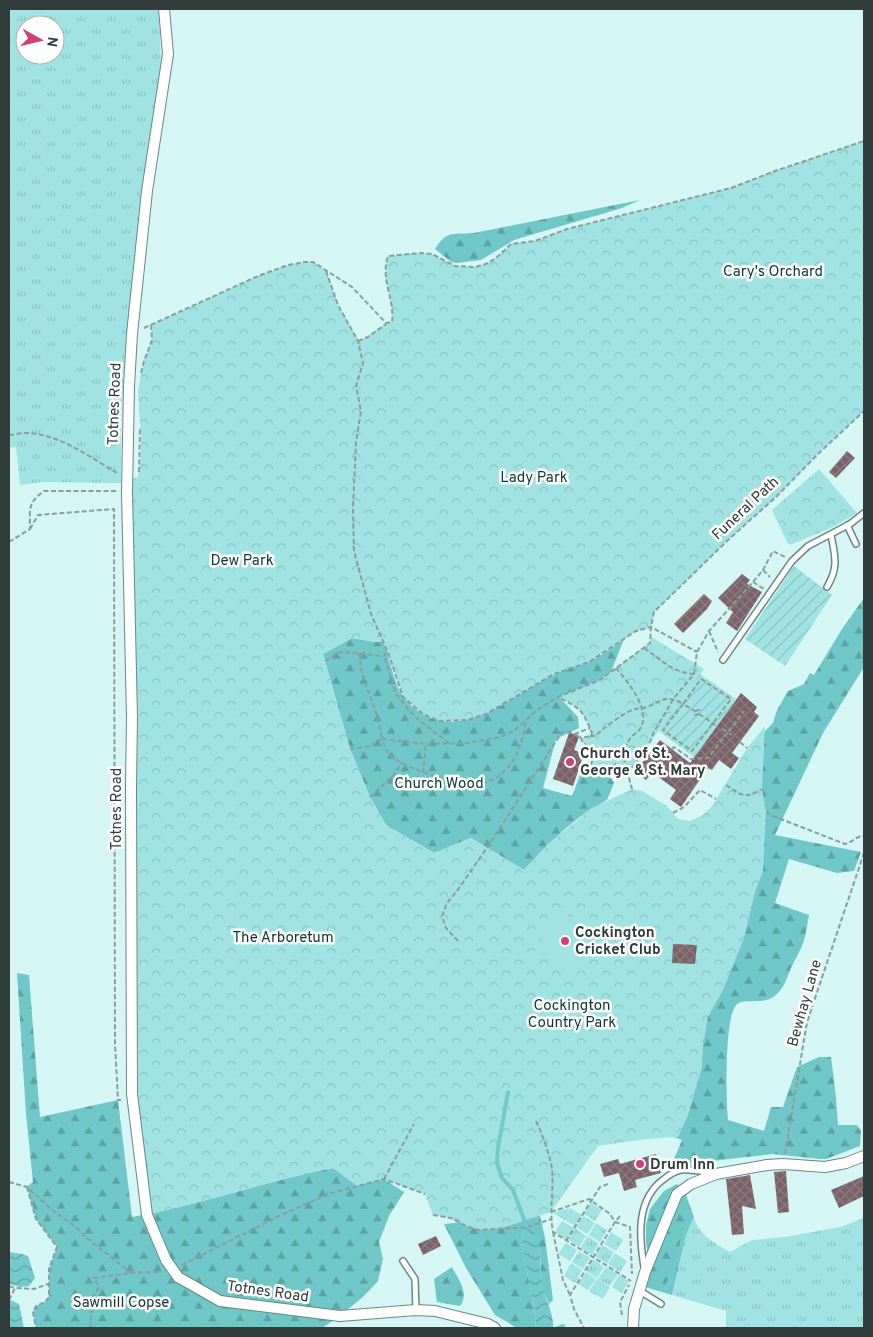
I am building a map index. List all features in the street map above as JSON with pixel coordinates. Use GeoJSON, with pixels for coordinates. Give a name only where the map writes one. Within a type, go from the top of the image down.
{"type":"FeatureCollection","features":[{"type":"Feature","properties":{"kind":"street","name":"Totnes Road"},"geometry":{"type":"LineString","coordinates":[[164,9],[168,54],[147,191],[128,386],[127,492],[132,718],[133,1103],[147,1215],[166,1260],[178,1277],[220,1301],[340,1316],[416,1310],[452,1314],[488,1324],[495,1328]]}},
{"type":"Feature","properties":{"kind":"street"},"geometry":{"type":"LineString","coordinates":[[634,1326],[634,1309],[645,1272],[677,1194],[691,1184],[716,1174],[783,1164],[826,1167],[846,1163],[864,1156]]}},
{"type":"Feature","properties":{"kind":"lane"},"geometry":{"type":"LineString","coordinates":[[723,660],[792,561],[808,546],[847,526],[864,513]]}},
{"type":"Feature","properties":{"kind":"lane"},"geometry":{"type":"LineString","coordinates":[[847,526],[856,544]]}},
{"type":"Feature","properties":{"kind":"lane"},"geometry":{"type":"LineString","coordinates":[[827,587],[834,575],[835,568],[831,535]]}},
{"type":"Feature","properties":{"kind":"lane"},"geometry":{"type":"LineString","coordinates":[[645,1272],[640,1243],[640,1226],[646,1201],[656,1185],[669,1175],[681,1170],[716,1174]]}},
{"type":"Feature","properties":{"kind":"lane"},"geometry":{"type":"LineString","coordinates":[[403,1261],[414,1279],[416,1310]]}},
{"type":"Feature","properties":{"kind":"lane"},"geometry":{"type":"LineString","coordinates":[[640,1290],[661,1304]]}},
{"type":"Feature","properties":{"kind":"path"},"geometry":{"type":"LineString","coordinates":[[358,341],[368,337],[386,323],[392,322],[393,310],[384,276],[388,256],[421,252],[432,254],[455,266],[475,267],[486,264],[496,258],[511,244],[535,241],[568,229],[731,188],[864,141]]}},
{"type":"Feature","properties":{"kind":"path"},"geometry":{"type":"LineString","coordinates":[[141,376],[144,361],[152,340],[150,325],[258,276],[288,265],[313,262],[352,286],[386,323]]}},
{"type":"Feature","properties":{"kind":"path"},"geometry":{"type":"LineString","coordinates":[[326,271],[338,305],[358,341],[363,363],[356,386],[361,411],[356,442],[353,508],[354,551],[371,614],[403,697],[423,714],[438,721],[467,720],[486,714],[554,674],[589,662],[636,631],[651,627],[697,652]]}},
{"type":"Feature","properties":{"kind":"path","name":"Funeral Path"},"geometry":{"type":"LineString","coordinates":[[644,648],[650,643],[654,612],[864,411]]}},
{"type":"Feature","properties":{"kind":"path"},"geometry":{"type":"LineString","coordinates":[[9,435],[25,433],[52,438],[79,449],[121,475],[137,478],[141,442],[140,425]]}},
{"type":"Feature","properties":{"kind":"path"},"geometry":{"type":"LineString","coordinates":[[30,529],[30,504],[44,491],[127,492]]}},
{"type":"Feature","properties":{"kind":"path"},"geometry":{"type":"LineString","coordinates":[[9,542],[30,529],[38,515],[114,509],[116,1044],[118,1100],[133,1103]]}},
{"type":"Feature","properties":{"kind":"path"},"geometry":{"type":"LineString","coordinates":[[630,769],[648,747],[654,732],[674,698],[694,674],[697,652],[709,631],[763,570],[773,551],[792,561]]}},
{"type":"Feature","properties":{"kind":"path"},"geometry":{"type":"LineString","coordinates":[[753,582],[765,590],[771,591]]}},
{"type":"Feature","properties":{"kind":"path"},"geometry":{"type":"LineString","coordinates":[[709,631],[714,645],[723,660]]}},
{"type":"Feature","properties":{"kind":"path"},"geometry":{"type":"LineString","coordinates":[[350,749],[370,746],[382,739],[426,744],[467,744],[501,737],[515,730],[537,710],[558,697],[600,680],[644,648],[669,668],[694,674]]}},
{"type":"Feature","properties":{"kind":"path"},"geometry":{"type":"LineString","coordinates":[[325,661],[341,652],[384,656]]}},
{"type":"Feature","properties":{"kind":"path"},"geometry":{"type":"LineString","coordinates":[[384,656],[387,652]]}},
{"type":"Feature","properties":{"kind":"path"},"geometry":{"type":"LineString","coordinates":[[359,653],[362,674],[388,753],[423,773],[472,784],[487,782],[498,777],[512,763],[524,740],[526,720]]}},
{"type":"Feature","properties":{"kind":"path"},"geometry":{"type":"LineString","coordinates":[[384,656],[396,694],[415,717],[450,744]]}},
{"type":"Feature","properties":{"kind":"path"},"geometry":{"type":"LineString","coordinates":[[616,668],[632,687],[645,715],[641,728],[629,739],[622,758],[630,769],[632,789]]}},
{"type":"Feature","properties":{"kind":"path"},"geometry":{"type":"LineString","coordinates":[[701,679],[731,699],[692,751],[663,730],[683,704],[701,679]]}},
{"type":"Feature","properties":{"kind":"path"},"geometry":{"type":"LineString","coordinates":[[558,697],[579,708],[585,716],[592,733],[590,736]]}},
{"type":"Feature","properties":{"kind":"path"},"geometry":{"type":"LineString","coordinates":[[458,941],[446,928],[442,916],[447,903],[458,891],[491,842],[562,732],[571,732],[581,738],[595,736],[635,709],[643,709],[654,702],[674,698],[695,711],[699,710],[700,714],[717,726]]}},
{"type":"Feature","properties":{"kind":"path"},"geometry":{"type":"LineString","coordinates":[[678,741],[673,748],[691,759],[708,758],[744,711]]}},
{"type":"Feature","properties":{"kind":"path"},"geometry":{"type":"LineString","coordinates":[[590,728],[575,734],[581,738],[583,743],[594,750],[590,768],[608,768],[616,764],[630,769]]}},
{"type":"Feature","properties":{"kind":"path"},"geometry":{"type":"LineString","coordinates":[[722,729],[731,735]]}},
{"type":"Feature","properties":{"kind":"path"},"geometry":{"type":"LineString","coordinates":[[740,742],[747,748]]}},
{"type":"Feature","properties":{"kind":"path"},"geometry":{"type":"LineString","coordinates":[[423,773],[426,744]]}},
{"type":"Feature","properties":{"kind":"path"},"geometry":{"type":"LineString","coordinates":[[370,797],[392,776],[402,762]]}},
{"type":"Feature","properties":{"kind":"path"},"geometry":{"type":"LineString","coordinates":[[726,785],[740,795],[750,796],[762,789]]}},
{"type":"Feature","properties":{"kind":"path"},"geometry":{"type":"LineString","coordinates":[[673,813],[684,807],[700,790],[716,799]]}},
{"type":"Feature","properties":{"kind":"path"},"geometry":{"type":"LineString","coordinates":[[766,812],[845,844],[850,843],[856,837],[864,836]]}},
{"type":"Feature","properties":{"kind":"path","name":"Bewhay Lane"},"geometry":{"type":"LineString","coordinates":[[783,1164],[808,1022],[864,853]]}},
{"type":"Feature","properties":{"kind":"path"},"geometry":{"type":"LineString","coordinates":[[536,1121],[541,1129],[552,1167],[551,1219],[563,1280],[574,1309],[584,1328]]}},
{"type":"Feature","properties":{"kind":"path"},"geometry":{"type":"LineString","coordinates":[[384,1178],[414,1124]]}},
{"type":"Feature","properties":{"kind":"path"},"geometry":{"type":"LineString","coordinates":[[182,1265],[277,1217],[331,1193],[384,1178],[426,1194]]}},
{"type":"Feature","properties":{"kind":"path"},"geometry":{"type":"LineString","coordinates":[[9,1182],[27,1187],[50,1208],[131,1273]]}},
{"type":"Feature","properties":{"kind":"path"},"geometry":{"type":"LineString","coordinates":[[566,1241],[600,1187],[608,1184]]}},
{"type":"Feature","properties":{"kind":"path"},"geometry":{"type":"LineString","coordinates":[[27,1187],[36,1219],[57,1247],[49,1270],[49,1297],[45,1302],[36,1306],[33,1312],[36,1328]]}},
{"type":"Feature","properties":{"kind":"path"},"geometry":{"type":"LineString","coordinates":[[551,1212],[589,1199],[610,1214],[615,1222],[630,1227],[631,1281],[620,1302],[623,1320],[634,1326]]}},
{"type":"Feature","properties":{"kind":"path"},"geometry":{"type":"LineString","coordinates":[[433,1215],[451,1218],[479,1230],[528,1226],[551,1219]]}},
{"type":"Feature","properties":{"kind":"path"},"geometry":{"type":"LineString","coordinates":[[570,1295],[592,1257],[620,1216]]}},
{"type":"Feature","properties":{"kind":"path"},"geometry":{"type":"LineString","coordinates":[[553,1232],[631,1281]]}},
{"type":"Feature","properties":{"kind":"path"},"geometry":{"type":"LineString","coordinates":[[90,1328],[93,1297],[98,1286],[94,1278],[131,1273],[167,1272]]}},
{"type":"Feature","properties":{"kind":"path"},"geometry":{"type":"LineString","coordinates":[[9,1286],[34,1289],[48,1284]]}},
{"type":"Feature","properties":{"kind":"path"},"geometry":{"type":"LineString","coordinates":[[9,1300],[15,1288]]}},
{"type":"Feature","properties":{"kind":"green space"},"geometry":{"type":"Polygon","coordinates":[[[9,9],[159,9],[161,67],[140,218],[124,368],[121,418],[121,483],[42,482],[20,485],[16,447],[9,448],[9,9]]]}},
{"type":"Feature","properties":{"kind":"green space"},"geometry":{"type":"Polygon","coordinates":[[[864,141],[864,411],[654,612],[651,627],[636,631],[589,662],[554,674],[486,714],[467,720],[439,721],[423,714],[403,697],[383,641],[376,642],[352,638],[323,654],[350,749],[370,797],[386,825],[434,853],[471,838],[524,870],[549,843],[592,808],[632,789],[642,791],[667,806],[678,819],[690,821],[703,815],[712,806],[747,748],[765,726],[762,789],[766,812],[763,871],[755,892],[744,938],[723,990],[708,1017],[703,1046],[702,1067],[688,1115],[678,1137],[646,1139],[598,1146],[551,1212],[499,1229],[479,1230],[451,1218],[433,1215],[425,1194],[384,1179],[357,1186],[333,1168],[286,1178],[147,1215],[132,1094],[127,477],[137,478],[139,472],[141,442],[138,390],[144,361],[152,340],[151,325],[258,276],[289,265],[313,262],[326,271],[338,305],[359,341],[392,322],[392,305],[386,273],[388,256],[432,254],[455,266],[475,267],[486,264],[496,258],[511,244],[535,241],[567,229],[731,188],[864,141]]]}},
{"type":"Feature","properties":{"kind":"green space"},"geometry":{"type":"Polygon","coordinates":[[[640,200],[622,208],[514,240],[481,260],[451,262],[435,249],[443,238],[452,234],[474,233],[640,200]]]}},
{"type":"Feature","properties":{"kind":"green space"},"geometry":{"type":"Polygon","coordinates":[[[819,469],[857,513],[833,527],[790,545],[772,510],[819,469]]]}},
{"type":"Feature","properties":{"kind":"green space"},"geometry":{"type":"Polygon","coordinates":[[[794,566],[832,595],[785,666],[745,639],[794,566]]]}},
{"type":"Feature","properties":{"kind":"green space"},"geometry":{"type":"Polygon","coordinates":[[[864,598],[864,667],[823,733],[775,835],[861,852],[854,871],[837,873],[789,859],[775,903],[809,915],[804,940],[786,981],[778,993],[770,999],[739,1003],[733,1011],[728,1041],[727,1078],[728,1120],[764,1131],[771,1107],[783,1107],[797,1067],[819,1057],[831,1057],[838,1125],[857,1125],[861,1131],[860,1146],[826,1159],[772,1154],[712,1161],[683,1167],[676,1163],[674,1159],[682,1140],[644,1126],[614,1130],[537,1202],[545,1238],[553,1300],[549,1304],[543,1289],[539,1248],[534,1233],[528,1227],[524,1230],[521,1243],[534,1306],[536,1328],[517,1328],[495,1315],[466,1268],[444,1224],[484,1220],[707,822],[764,732],[773,723],[777,710],[788,691],[804,684],[810,673],[814,675],[842,629],[864,598]]]}},
{"type":"Feature","properties":{"kind":"green space"},"geometry":{"type":"Polygon","coordinates":[[[651,637],[704,669],[631,769],[616,764],[608,768],[590,768],[594,750],[583,743],[581,738],[590,736],[592,733],[589,725],[580,710],[558,697],[600,680],[650,643],[651,637]]]}},
{"type":"Feature","properties":{"kind":"green space","name":"Church Wood"},"geometry":{"type":"Polygon","coordinates":[[[352,638],[376,642],[383,641],[395,679],[404,698],[422,714],[441,721],[460,721],[479,716],[557,673],[589,662],[624,639],[611,672],[600,680],[559,697],[578,717],[579,728],[556,739],[543,788],[572,796],[582,770],[609,775],[614,783],[607,800],[573,822],[524,870],[471,838],[434,853],[386,825],[370,797],[350,749],[323,654],[352,638]]]}},
{"type":"Feature","properties":{"kind":"green space"},"geometry":{"type":"Polygon","coordinates":[[[700,674],[736,699],[694,757],[659,731],[700,674]]]}},
{"type":"Feature","properties":{"kind":"green space","name":"Cockington Cricket Club"},"geometry":{"type":"Polygon","coordinates":[[[558,910],[595,930],[573,972],[534,952],[558,910]]]}},
{"type":"Feature","properties":{"kind":"green space","name":"Sawmill Copse"},"geometry":{"type":"Polygon","coordinates":[[[17,973],[29,975],[40,1117],[118,1100],[132,1217],[333,1168],[357,1185],[384,1179],[404,1192],[389,1216],[379,1242],[383,1259],[378,1281],[364,1296],[322,1328],[36,1328],[33,1312],[36,1306],[45,1302],[49,1297],[49,1269],[57,1247],[36,1219],[27,1187],[33,1182],[26,1114],[17,973]]]}},
{"type":"Feature","properties":{"kind":"green space"},"geometry":{"type":"Polygon","coordinates":[[[677,1184],[686,1195],[694,1217],[686,1234],[672,1295],[645,1287],[650,1272],[646,1225],[650,1209],[664,1191],[677,1184]]]}},
{"type":"Feature","properties":{"kind":"green space"},"geometry":{"type":"Polygon","coordinates":[[[591,1203],[602,1210],[595,1221],[584,1214],[591,1203]]]}},
{"type":"Feature","properties":{"kind":"green space"},"geometry":{"type":"Polygon","coordinates":[[[569,1208],[566,1214],[570,1208],[582,1215],[575,1226],[553,1213],[569,1208]]]}},
{"type":"Feature","properties":{"kind":"green space"},"geometry":{"type":"Polygon","coordinates":[[[583,1216],[595,1223],[587,1234],[576,1227],[583,1216]]]}},
{"type":"Feature","properties":{"kind":"green space"},"geometry":{"type":"Polygon","coordinates":[[[694,1217],[696,1224],[703,1234],[730,1252],[752,1240],[785,1237],[840,1227],[864,1218],[864,1328],[724,1328],[726,1326],[726,1311],[672,1295],[686,1234],[694,1217]]]}},
{"type":"Feature","properties":{"kind":"green space"},"geometry":{"type":"Polygon","coordinates":[[[562,1221],[574,1228],[566,1239],[555,1232],[562,1221]]]}},
{"type":"Feature","properties":{"kind":"green space"},"geometry":{"type":"Polygon","coordinates":[[[596,1223],[607,1230],[600,1242],[589,1235],[596,1223]]]}},
{"type":"Feature","properties":{"kind":"green space"},"geometry":{"type":"Polygon","coordinates":[[[575,1228],[586,1236],[579,1247],[568,1239],[575,1228]]]}},
{"type":"Feature","properties":{"kind":"green space"},"geometry":{"type":"Polygon","coordinates":[[[611,1232],[623,1240],[616,1251],[604,1244],[611,1232]]]}},
{"type":"Feature","properties":{"kind":"green space"},"geometry":{"type":"Polygon","coordinates":[[[588,1236],[599,1244],[592,1255],[580,1248],[588,1236]]]}},
{"type":"Feature","properties":{"kind":"green space"},"geometry":{"type":"Polygon","coordinates":[[[566,1243],[577,1250],[570,1261],[558,1254],[566,1243]]]}},
{"type":"Feature","properties":{"kind":"green space"},"geometry":{"type":"Polygon","coordinates":[[[602,1245],[614,1252],[607,1264],[595,1256],[602,1245]]]}},
{"type":"Feature","properties":{"kind":"green space"},"geometry":{"type":"Polygon","coordinates":[[[579,1251],[590,1258],[583,1269],[572,1262],[579,1251]]]}},
{"type":"Feature","properties":{"kind":"green space"},"geometry":{"type":"Polygon","coordinates":[[[615,1253],[627,1261],[620,1272],[608,1264],[615,1253]]]}},
{"type":"Feature","properties":{"kind":"green space"},"geometry":{"type":"Polygon","coordinates":[[[593,1259],[604,1267],[597,1278],[586,1271],[593,1259]]]}},
{"type":"Feature","properties":{"kind":"green space"},"geometry":{"type":"Polygon","coordinates":[[[571,1263],[582,1270],[575,1283],[564,1276],[571,1263]]]}},
{"type":"Feature","properties":{"kind":"green space"},"geometry":{"type":"Polygon","coordinates":[[[452,1267],[463,1291],[463,1301],[460,1306],[437,1302],[434,1279],[452,1267]]]}},
{"type":"Feature","properties":{"kind":"green space"},"geometry":{"type":"Polygon","coordinates":[[[606,1267],[618,1274],[610,1286],[598,1279],[606,1267]]]}},
{"type":"Feature","properties":{"kind":"green space"},"geometry":{"type":"Polygon","coordinates":[[[586,1272],[596,1279],[588,1290],[578,1284],[586,1272]]]}},
{"type":"Feature","properties":{"kind":"green space"},"geometry":{"type":"Polygon","coordinates":[[[619,1275],[629,1281],[622,1293],[612,1287],[619,1275]]]}},
{"type":"Feature","properties":{"kind":"green space"},"geometry":{"type":"Polygon","coordinates":[[[597,1279],[610,1287],[603,1299],[589,1291],[597,1279]]]}},
{"type":"Feature","properties":{"kind":"water"},"geometry":{"type":"Polygon","coordinates":[[[527,1221],[539,1243],[542,1281],[552,1317],[553,1328],[536,1328],[534,1306],[521,1243],[524,1230],[523,1222],[527,1221]]]}},
{"type":"Feature","properties":{"kind":"water"},"geometry":{"type":"Polygon","coordinates":[[[9,1252],[28,1256],[35,1278],[29,1286],[20,1287],[9,1284],[9,1252]]]}},
{"type":"Feature","properties":{"kind":"water"},"geometry":{"type":"Polygon","coordinates":[[[10,1300],[19,1304],[24,1328],[9,1328],[10,1300]]]}},
{"type":"Feature","properties":{"kind":"building"},"geometry":{"type":"Polygon","coordinates":[[[847,451],[855,458],[836,478],[829,472],[847,451]]]}},
{"type":"Feature","properties":{"kind":"building"},"geometry":{"type":"Polygon","coordinates":[[[742,574],[750,580],[747,584],[762,592],[737,631],[726,623],[733,612],[718,598],[742,574]]]}},
{"type":"Feature","properties":{"kind":"building"},"geometry":{"type":"Polygon","coordinates":[[[704,594],[712,601],[707,609],[683,633],[674,624],[704,594]]]}},
{"type":"Feature","properties":{"kind":"building"},"geometry":{"type":"Polygon","coordinates":[[[741,693],[757,707],[754,712],[759,716],[732,753],[739,758],[731,769],[719,760],[712,770],[708,768],[681,807],[670,799],[676,790],[652,772],[646,780],[635,772],[660,740],[690,763],[741,693]]]}},
{"type":"Feature","properties":{"kind":"building","name":"Church of St. George & St. Mary"},"geometry":{"type":"Polygon","coordinates":[[[569,733],[579,737],[574,750],[584,754],[573,786],[553,779],[569,733]]]}},
{"type":"Feature","properties":{"kind":"building"},"geometry":{"type":"Polygon","coordinates":[[[673,944],[697,945],[695,964],[672,963],[673,944]]]}},
{"type":"Feature","properties":{"kind":"building","name":"Drum Inn"},"geometry":{"type":"Polygon","coordinates":[[[656,1154],[661,1173],[635,1180],[637,1187],[624,1191],[619,1173],[604,1177],[600,1164],[618,1159],[620,1164],[656,1154]]]}},
{"type":"Feature","properties":{"kind":"building"},"geometry":{"type":"Polygon","coordinates":[[[786,1171],[789,1212],[778,1213],[774,1172],[786,1171]]]}},
{"type":"Feature","properties":{"kind":"building"},"geometry":{"type":"Polygon","coordinates":[[[750,1175],[756,1209],[742,1206],[744,1234],[732,1235],[726,1179],[750,1175]]]}},
{"type":"Feature","properties":{"kind":"building"},"geometry":{"type":"Polygon","coordinates":[[[864,1176],[864,1196],[839,1208],[831,1190],[864,1176]]]}},
{"type":"Feature","properties":{"kind":"building"},"geometry":{"type":"Polygon","coordinates":[[[436,1236],[441,1246],[423,1255],[418,1244],[436,1236]]]}},
{"type":"Feature","properties":{"kind":"waterway"},"geometry":{"type":"LineString","coordinates":[[508,1092],[497,1163],[502,1178],[513,1190],[525,1222]]}},
{"type":"Feature","properties":{"kind":"waterway"},"geometry":{"type":"LineString","coordinates":[[667,1287],[678,1258],[687,1223]]}},
{"type":"Feature","properties":{"kind":"waterway"},"geometry":{"type":"LineString","coordinates":[[558,1328],[563,1326]]}},
{"type":"Feature","properties":{"kind":"place","name":"Church of St. George & St. Mary"},"geometry":{"type":"Point","coordinates":[570,762]}},
{"type":"Feature","properties":{"kind":"place","name":"Cockington Cricket Club"},"geometry":{"type":"Point","coordinates":[565,941]}},
{"type":"Feature","properties":{"kind":"place","name":"Drum Inn"},"geometry":{"type":"Point","coordinates":[640,1164]}},
{"type":"Feature","properties":{"kind":"park label","name":"Cary's Orchard"},"geometry":{"type":"Point","coordinates":[773,271]}},
{"type":"Feature","properties":{"kind":"park label","name":"Lady Park"},"geometry":{"type":"Point","coordinates":[534,477]}},
{"type":"Feature","properties":{"kind":"park label","name":"Dew Park"},"geometry":{"type":"Point","coordinates":[242,560]}},
{"type":"Feature","properties":{"kind":"park label","name":"The Arboretum"},"geometry":{"type":"Point","coordinates":[283,937]}},
{"type":"Feature","properties":{"kind":"park label","name":"Cockington Country Park"},"geometry":{"type":"Point","coordinates":[572,1014]}}]}
